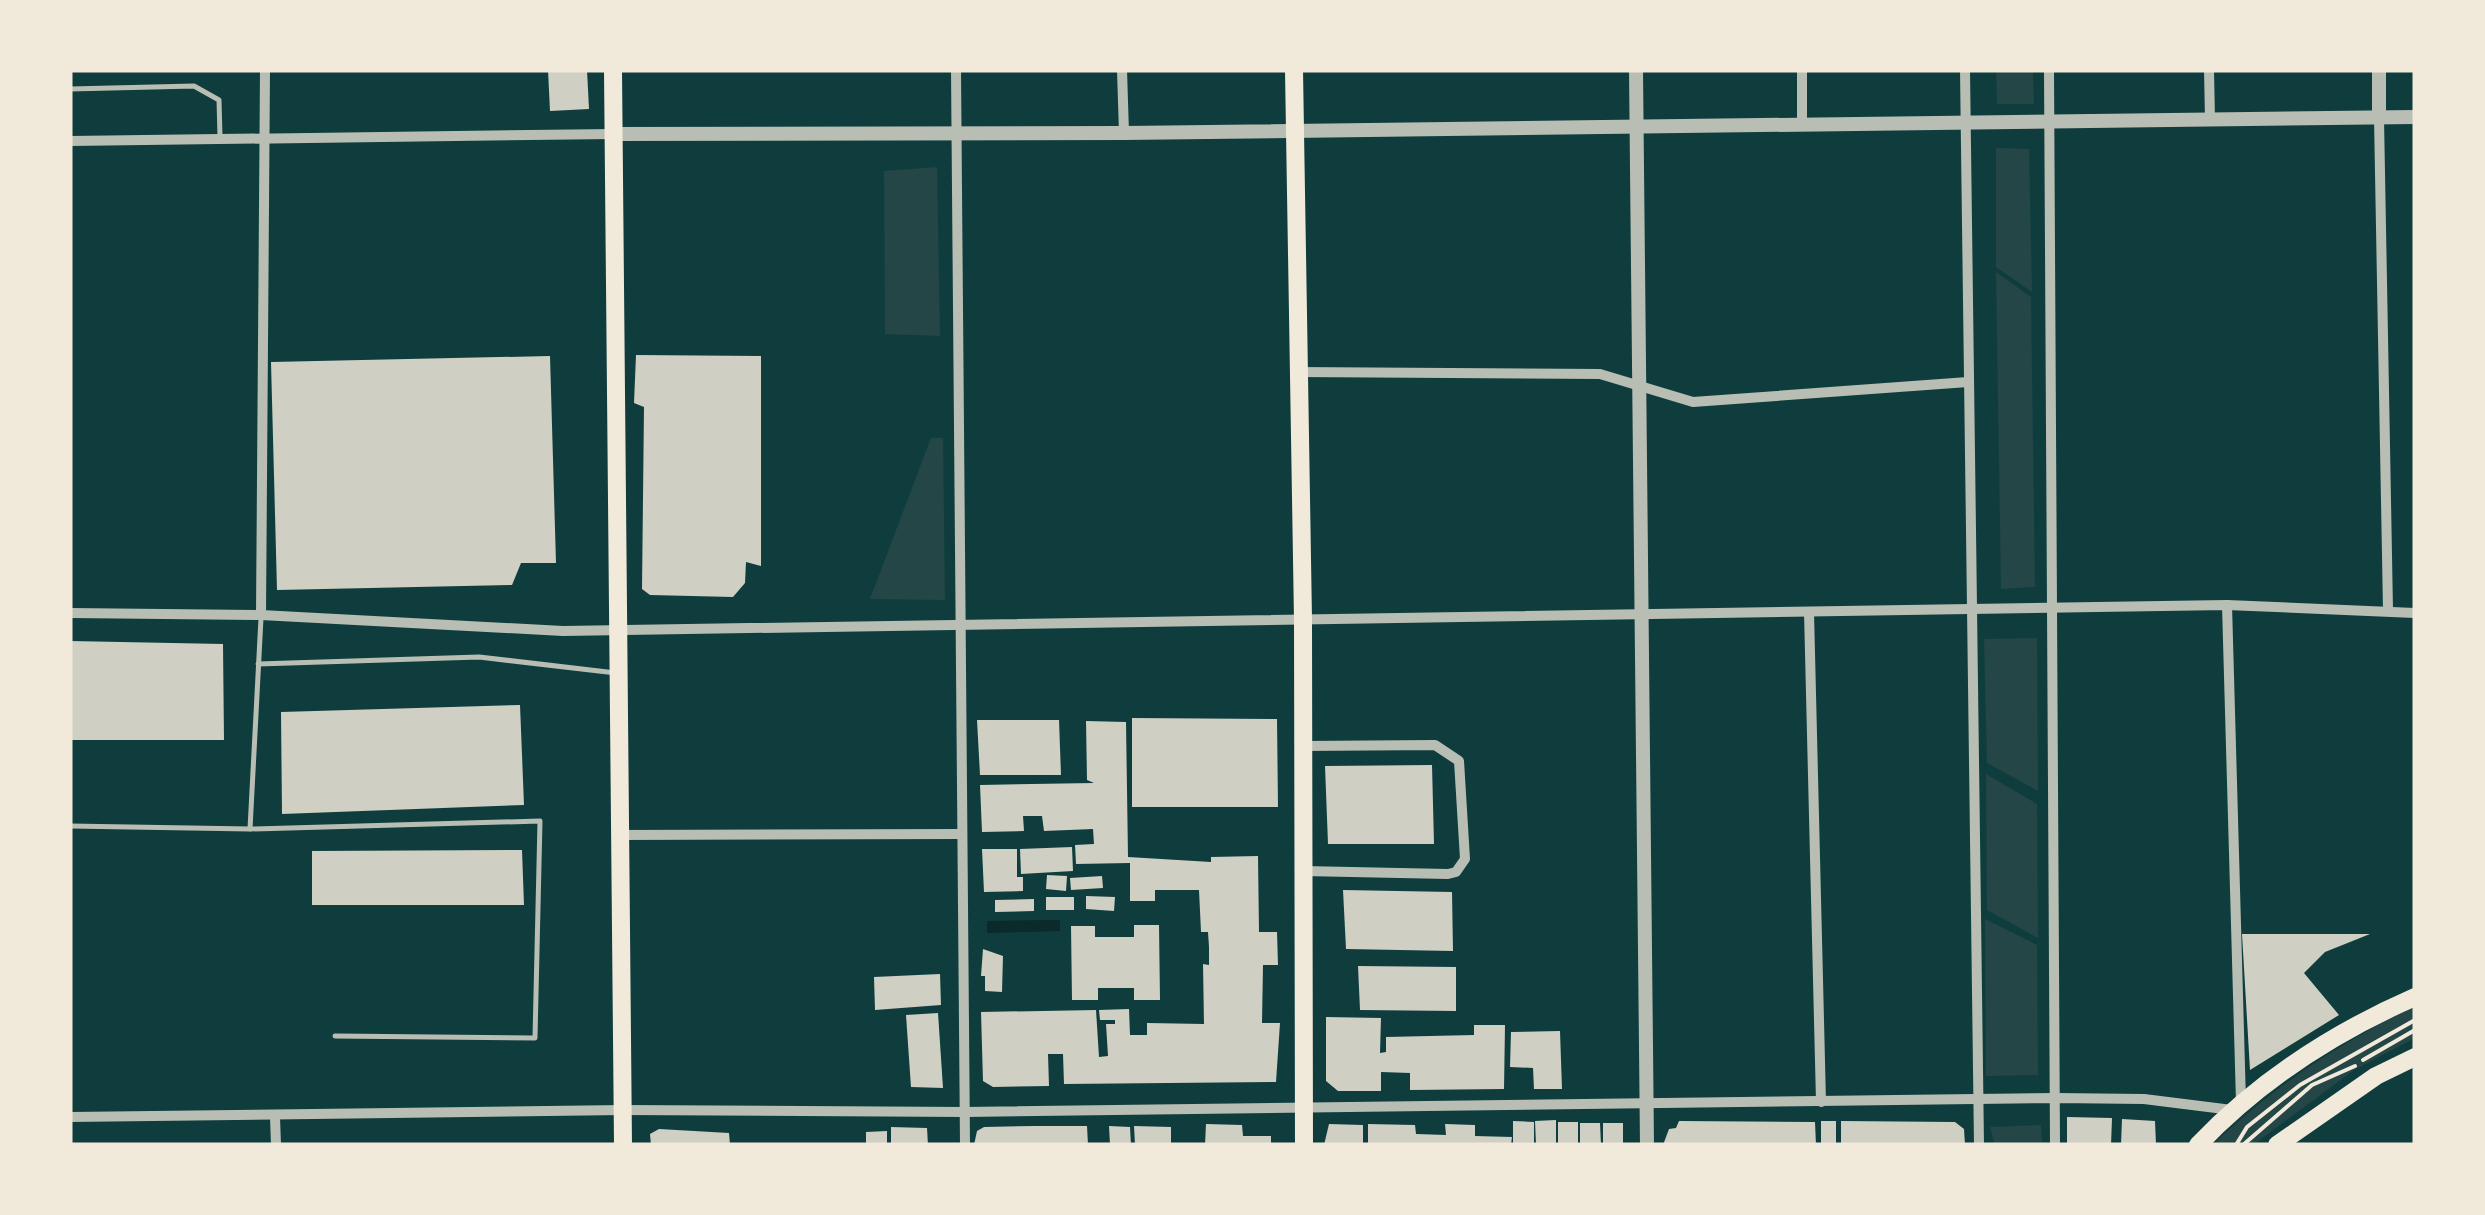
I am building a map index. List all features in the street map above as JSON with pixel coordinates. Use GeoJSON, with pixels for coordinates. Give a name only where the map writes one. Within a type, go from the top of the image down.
{"type":"FeatureCollection","features":[{"type":"Feature","properties":{"kind":"main road"},"geometry":{"type":"LineString","coordinates":[[612,70],[623,1145]]}},
{"type":"Feature","properties":{"kind":"main road"},"geometry":{"type":"LineString","coordinates":[[1294,70],[1303,620],[1304,1145]]}},
{"type":"Feature","properties":{"kind":"main road"},"geometry":{"type":"LineString","coordinates":[[2198,1145],[2236,1106],[2325,1044],[2415,997]]}},
{"type":"Feature","properties":{"kind":"main road"},"geometry":{"type":"LineString","coordinates":[[2277,1145],[2376,1076],[2415,1057]]}},
{"type":"Feature","properties":{"kind":"street"},"geometry":{"type":"LineString","coordinates":[[261,615],[265,70]]}},
{"type":"Feature","properties":{"kind":"street"},"geometry":{"type":"LineString","coordinates":[[956,70],[965,1145]]}},
{"type":"Feature","properties":{"kind":"street"},"geometry":{"type":"LineString","coordinates":[[1122,70],[1124,133]]}},
{"type":"Feature","properties":{"kind":"street"},"geometry":{"type":"LineString","coordinates":[[1636,70],[1647,1145]]}},
{"type":"Feature","properties":{"kind":"street"},"geometry":{"type":"LineString","coordinates":[[1802,70],[1802,124]]}},
{"type":"Feature","properties":{"kind":"street"},"geometry":{"type":"LineString","coordinates":[[1966,70],[1979,1145]]}},
{"type":"Feature","properties":{"kind":"street"},"geometry":{"type":"LineString","coordinates":[[2049,70],[2054,1145]]}},
{"type":"Feature","properties":{"kind":"street"},"geometry":{"type":"LineString","coordinates":[[2209,70],[2210,118]]}},
{"type":"Feature","properties":{"kind":"street"},"geometry":{"type":"LineString","coordinates":[[2379,70],[2388,610]]}},
{"type":"Feature","properties":{"kind":"street"},"geometry":{"type":"LineString","coordinates":[[70,141],[2415,118]]}},
{"type":"Feature","properties":{"kind":"street"},"geometry":{"type":"LineString","coordinates":[[1296,372],[1600,374],[1693,402],[1968,382]]}},
{"type":"Feature","properties":{"kind":"street"},"geometry":{"type":"LineString","coordinates":[[70,1117],[623,1110],[965,1112],[1304,1104],[2056,1098],[2144,1098],[2236,1106],[2227,605]]}},
{"type":"Feature","properties":{"kind":"street"},"geometry":{"type":"LineString","coordinates":[[70,613],[261,615],[618,630],[2227,605],[2415,613]]}},
{"type":"Feature","properties":{"kind":"street"},"geometry":{"type":"LineString","coordinates":[[1810,612],[1821,1102]]}},
{"type":"Feature","properties":{"kind":"street"},"geometry":{"type":"LineString","coordinates":[[1302,746],[1435,745],[1454,753],[1460,761],[1464,858],[1456,872],[1448,874],[1302,871]]}},
{"type":"Feature","properties":{"kind":"street"},"geometry":{"type":"LineString","coordinates":[[620,835],[962,834]]}},
{"type":"Feature","properties":{"kind":"street"},"geometry":{"type":"LineString","coordinates":[[275,1117],[276,1145]]}},
{"type":"Feature","properties":{"kind":"lane"},"geometry":{"type":"LineString","coordinates":[[70,89],[194,86],[210,91],[219,100],[220,140]]}},
{"type":"Feature","properties":{"kind":"lane"},"geometry":{"type":"LineString","coordinates":[[250,829],[261,615]]}},
{"type":"Feature","properties":{"kind":"lane"},"geometry":{"type":"LineString","coordinates":[[258,664],[478,656],[619,673]]}},
{"type":"Feature","properties":{"kind":"lane"},"geometry":{"type":"LineString","coordinates":[[70,826],[250,829],[540,820],[536,1038],[335,1036]]}},
{"type":"Feature","properties":{"kind":"path"},"geometry":{"type":"LineString","coordinates":[[2236,1145],[2247,1128],[2300,1085],[2415,1020]]}},
{"type":"Feature","properties":{"kind":"path"},"geometry":{"type":"LineString","coordinates":[[2244,1145],[2258,1128],[2326,1076],[2355,1066],[2415,1030]]}},
{"type":"Feature","properties":{"kind":"shaded area"},"geometry":{"type":"Polygon","coordinates":[[[1996,70],[2033,70],[2034,104],[1997,104],[1996,70]]]}},
{"type":"Feature","properties":{"kind":"shaded area"},"geometry":{"type":"Polygon","coordinates":[[[1996,148],[2029,149],[2032,292],[1996,267],[1996,148]]]}},
{"type":"Feature","properties":{"kind":"shaded area"},"geometry":{"type":"Polygon","coordinates":[[[937,167],[940,336],[885,334],[884,171],[937,167]]]}},
{"type":"Feature","properties":{"kind":"shaded area"},"geometry":{"type":"Polygon","coordinates":[[[1996,272],[2031,297],[2035,587],[2001,589],[1996,272]]]}},
{"type":"Feature","properties":{"kind":"shaded area"},"geometry":{"type":"Polygon","coordinates":[[[931,438],[943,438],[945,600],[870,599],[931,438]]]}},
{"type":"Feature","properties":{"kind":"shaded area"},"geometry":{"type":"Polygon","coordinates":[[[2037,638],[2038,791],[1987,763],[1984,639],[2037,638]]]}},
{"type":"Feature","properties":{"kind":"shaded area"},"geometry":{"type":"Polygon","coordinates":[[[1986,774],[2037,804],[2038,938],[1987,910],[1986,774]]]}},
{"type":"Feature","properties":{"kind":"shaded area"},"geometry":{"type":"Polygon","coordinates":[[[1985,919],[2037,945],[2038,1075],[1986,1076],[1985,919]]]}},
{"type":"Feature","properties":{"kind":"shaded area"},"geometry":{"type":"Polygon","coordinates":[[[1060,920],[1060,931],[987,933],[987,921],[1060,920]]]}},
{"type":"Feature","properties":{"kind":"shaded area"},"geometry":{"type":"Polygon","coordinates":[[[2415,1006],[2415,1038],[2354,1070],[2253,1145],[2213,1145],[2309,1067],[2415,1006]]]}},
{"type":"Feature","properties":{"kind":"shaded area"},"geometry":{"type":"Polygon","coordinates":[[[2041,1125],[2042,1145],[1995,1145],[1990,1127],[2041,1125]]]}},
{"type":"Feature","properties":{"kind":"building"},"geometry":{"type":"Polygon","coordinates":[[[548,70],[587,70],[589,109],[550,111],[548,70]]]}},
{"type":"Feature","properties":{"kind":"building"},"geometry":{"type":"Polygon","coordinates":[[[636,355],[761,356],[761,566],[746,562],[745,583],[733,597],[650,595],[642,589],[644,407],[634,403],[636,355]]]}},
{"type":"Feature","properties":{"kind":"building"},"geometry":{"type":"Polygon","coordinates":[[[550,356],[556,563],[521,563],[512,585],[277,590],[271,362],[550,356]]]}},
{"type":"Feature","properties":{"kind":"building"},"geometry":{"type":"Polygon","coordinates":[[[70,641],[223,644],[224,740],[70,740],[70,641]]]}},
{"type":"Feature","properties":{"kind":"building"},"geometry":{"type":"Polygon","coordinates":[[[520,705],[524,805],[282,814],[281,712],[520,705]]]}},
{"type":"Feature","properties":{"kind":"building"},"geometry":{"type":"Polygon","coordinates":[[[1132,718],[1277,719],[1278,807],[1132,807],[1132,718]]]}},
{"type":"Feature","properties":{"kind":"building"},"geometry":{"type":"Polygon","coordinates":[[[977,720],[1059,720],[1061,775],[980,775],[977,720]]]}},
{"type":"Feature","properties":{"kind":"building"},"geometry":{"type":"Polygon","coordinates":[[[1086,721],[1126,722],[1128,857],[1211,862],[1211,857],[1258,856],[1259,932],[1277,932],[1278,965],[1263,965],[1262,1023],[1280,1023],[1276,1082],[1064,1084],[1063,1054],[1048,1054],[1049,1086],[993,1087],[983,1081],[981,1012],[1096,1010],[1099,1057],[1108,1056],[1106,1024],[1115,1024],[1115,1020],[1100,1020],[1099,1010],[1129,1009],[1130,1035],[1147,1035],[1147,1023],[1204,1024],[1203,964],[1209,965],[1209,947],[1208,932],[1201,932],[1199,890],[1155,890],[1155,901],[1130,901],[1130,863],[1076,864],[1075,845],[1094,844],[1093,829],[1044,831],[1042,816],[1023,816],[1024,831],[982,832],[980,785],[1094,783],[1087,780],[1086,721]]]}},
{"type":"Feature","properties":{"kind":"building"},"geometry":{"type":"Polygon","coordinates":[[[1432,765],[1434,844],[1328,844],[1325,766],[1432,765]]]}},
{"type":"Feature","properties":{"kind":"building"},"geometry":{"type":"Polygon","coordinates":[[[1072,847],[1073,871],[1021,874],[1020,849],[1072,847]]]}},
{"type":"Feature","properties":{"kind":"building"},"geometry":{"type":"Polygon","coordinates":[[[982,849],[1017,849],[1017,877],[1023,877],[1023,891],[984,892],[982,849]]]}},
{"type":"Feature","properties":{"kind":"building"},"geometry":{"type":"Polygon","coordinates":[[[522,850],[524,905],[312,905],[312,851],[522,850]]]}},
{"type":"Feature","properties":{"kind":"building"},"geometry":{"type":"Polygon","coordinates":[[[1047,875],[1067,876],[1066,891],[1046,889],[1047,875]]]}},
{"type":"Feature","properties":{"kind":"building"},"geometry":{"type":"Polygon","coordinates":[[[1102,876],[1103,888],[1071,890],[1070,878],[1102,876]]]}},
{"type":"Feature","properties":{"kind":"building"},"geometry":{"type":"Polygon","coordinates":[[[1343,890],[1452,892],[1453,951],[1346,949],[1343,890]]]}},
{"type":"Feature","properties":{"kind":"building"},"geometry":{"type":"Polygon","coordinates":[[[1086,896],[1115,897],[1114,911],[1086,909],[1086,896]]]}},
{"type":"Feature","properties":{"kind":"building"},"geometry":{"type":"Polygon","coordinates":[[[1046,897],[1074,897],[1074,910],[1046,910],[1046,897]]]}},
{"type":"Feature","properties":{"kind":"building"},"geometry":{"type":"Polygon","coordinates":[[[1034,899],[1034,911],[995,912],[995,900],[1034,899]]]}},
{"type":"Feature","properties":{"kind":"building"},"geometry":{"type":"Polygon","coordinates":[[[1134,925],[1159,925],[1160,1000],[1134,1000],[1134,988],[1098,988],[1098,1000],[1072,1000],[1071,926],[1095,926],[1095,937],[1134,937],[1134,925]]]}},
{"type":"Feature","properties":{"kind":"building"},"geometry":{"type":"Polygon","coordinates":[[[2242,934],[2370,934],[2325,952],[2304,973],[2339,1015],[2250,1070],[2242,934]]]}},
{"type":"Feature","properties":{"kind":"building"},"geometry":{"type":"Polygon","coordinates":[[[983,949],[1003,956],[1002,992],[985,991],[985,976],[981,976],[983,949]]]}},
{"type":"Feature","properties":{"kind":"building"},"geometry":{"type":"Polygon","coordinates":[[[1358,966],[1456,967],[1456,1011],[1360,1010],[1358,966]]]}},
{"type":"Feature","properties":{"kind":"building"},"geometry":{"type":"Polygon","coordinates":[[[940,974],[941,1005],[875,1010],[874,977],[940,974]]]}},
{"type":"Feature","properties":{"kind":"building"},"geometry":{"type":"Polygon","coordinates":[[[938,1013],[943,1088],[911,1087],[906,1015],[938,1013]]]}},
{"type":"Feature","properties":{"kind":"building"},"geometry":{"type":"Polygon","coordinates":[[[1326,1017],[1381,1018],[1380,1053],[1386,1052],[1386,1037],[1474,1035],[1474,1025],[1505,1025],[1504,1089],[1410,1090],[1410,1073],[1381,1072],[1381,1091],[1338,1091],[1326,1081],[1326,1017]]]}},
{"type":"Feature","properties":{"kind":"building"},"geometry":{"type":"Polygon","coordinates":[[[1560,1031],[1562,1089],[1534,1089],[1533,1068],[1510,1067],[1511,1032],[1560,1031]]]}},
{"type":"Feature","properties":{"kind":"building"},"geometry":{"type":"Polygon","coordinates":[[[2067,1117],[2112,1118],[2111,1145],[2067,1145],[2067,1117]]]}},
{"type":"Feature","properties":{"kind":"building"},"geometry":{"type":"Polygon","coordinates":[[[2122,1119],[2155,1121],[2156,1145],[2121,1145],[2122,1119]]]}},
{"type":"Feature","properties":{"kind":"building"},"geometry":{"type":"Polygon","coordinates":[[[1556,1120],[1556,1145],[1536,1145],[1535,1121],[1556,1120]]]}},
{"type":"Feature","properties":{"kind":"building"},"geometry":{"type":"Polygon","coordinates":[[[1513,1121],[1534,1122],[1534,1145],[1513,1145],[1513,1121]]]}},
{"type":"Feature","properties":{"kind":"building"},"geometry":{"type":"Polygon","coordinates":[[[1679,1121],[1815,1122],[1816,1145],[1663,1145],[1669,1129],[1676,1128],[1679,1121]]]}},
{"type":"Feature","properties":{"kind":"building"},"geometry":{"type":"Polygon","coordinates":[[[1821,1121],[1836,1121],[1836,1145],[1821,1145],[1821,1121]]]}},
{"type":"Feature","properties":{"kind":"building"},"geometry":{"type":"Polygon","coordinates":[[[1841,1121],[1955,1122],[1964,1129],[1965,1145],[1841,1145],[1841,1121]]]}},
{"type":"Feature","properties":{"kind":"building"},"geometry":{"type":"Polygon","coordinates":[[[1558,1122],[1578,1122],[1578,1145],[1558,1145],[1558,1122]]]}},
{"type":"Feature","properties":{"kind":"building"},"geometry":{"type":"Polygon","coordinates":[[[1580,1123],[1600,1123],[1601,1145],[1580,1145],[1580,1123]]]}},
{"type":"Feature","properties":{"kind":"building"},"geometry":{"type":"Polygon","coordinates":[[[1603,1123],[1623,1123],[1623,1145],[1603,1145],[1603,1123]]]}},
{"type":"Feature","properties":{"kind":"building"},"geometry":{"type":"Polygon","coordinates":[[[1206,1124],[1242,1125],[1243,1136],[1271,1136],[1271,1145],[1205,1145],[1206,1124]]]}},
{"type":"Feature","properties":{"kind":"building"},"geometry":{"type":"Polygon","coordinates":[[[1329,1124],[1363,1125],[1363,1145],[1324,1145],[1329,1124]]]}},
{"type":"Feature","properties":{"kind":"building"},"geometry":{"type":"Polygon","coordinates":[[[1368,1124],[1415,1125],[1416,1134],[1446,1135],[1445,1124],[1475,1125],[1475,1136],[1512,1137],[1511,1145],[1368,1145],[1368,1124]]]}},
{"type":"Feature","properties":{"kind":"building"},"geometry":{"type":"Polygon","coordinates":[[[1087,1126],[1088,1145],[974,1145],[977,1131],[984,1127],[1087,1126]]]}},
{"type":"Feature","properties":{"kind":"building"},"geometry":{"type":"Polygon","coordinates":[[[1109,1126],[1130,1127],[1131,1145],[1110,1145],[1109,1126]]]}},
{"type":"Feature","properties":{"kind":"building"},"geometry":{"type":"Polygon","coordinates":[[[1134,1126],[1171,1127],[1171,1145],[1135,1145],[1134,1126]]]}},
{"type":"Feature","properties":{"kind":"building"},"geometry":{"type":"Polygon","coordinates":[[[891,1127],[927,1128],[928,1145],[891,1145],[891,1127]]]}},
{"type":"Feature","properties":{"kind":"building"},"geometry":{"type":"Polygon","coordinates":[[[659,1129],[729,1133],[730,1145],[651,1145],[650,1134],[659,1129]]]}},
{"type":"Feature","properties":{"kind":"building"},"geometry":{"type":"Polygon","coordinates":[[[887,1131],[887,1145],[866,1145],[866,1132],[887,1131]]]}}]}
